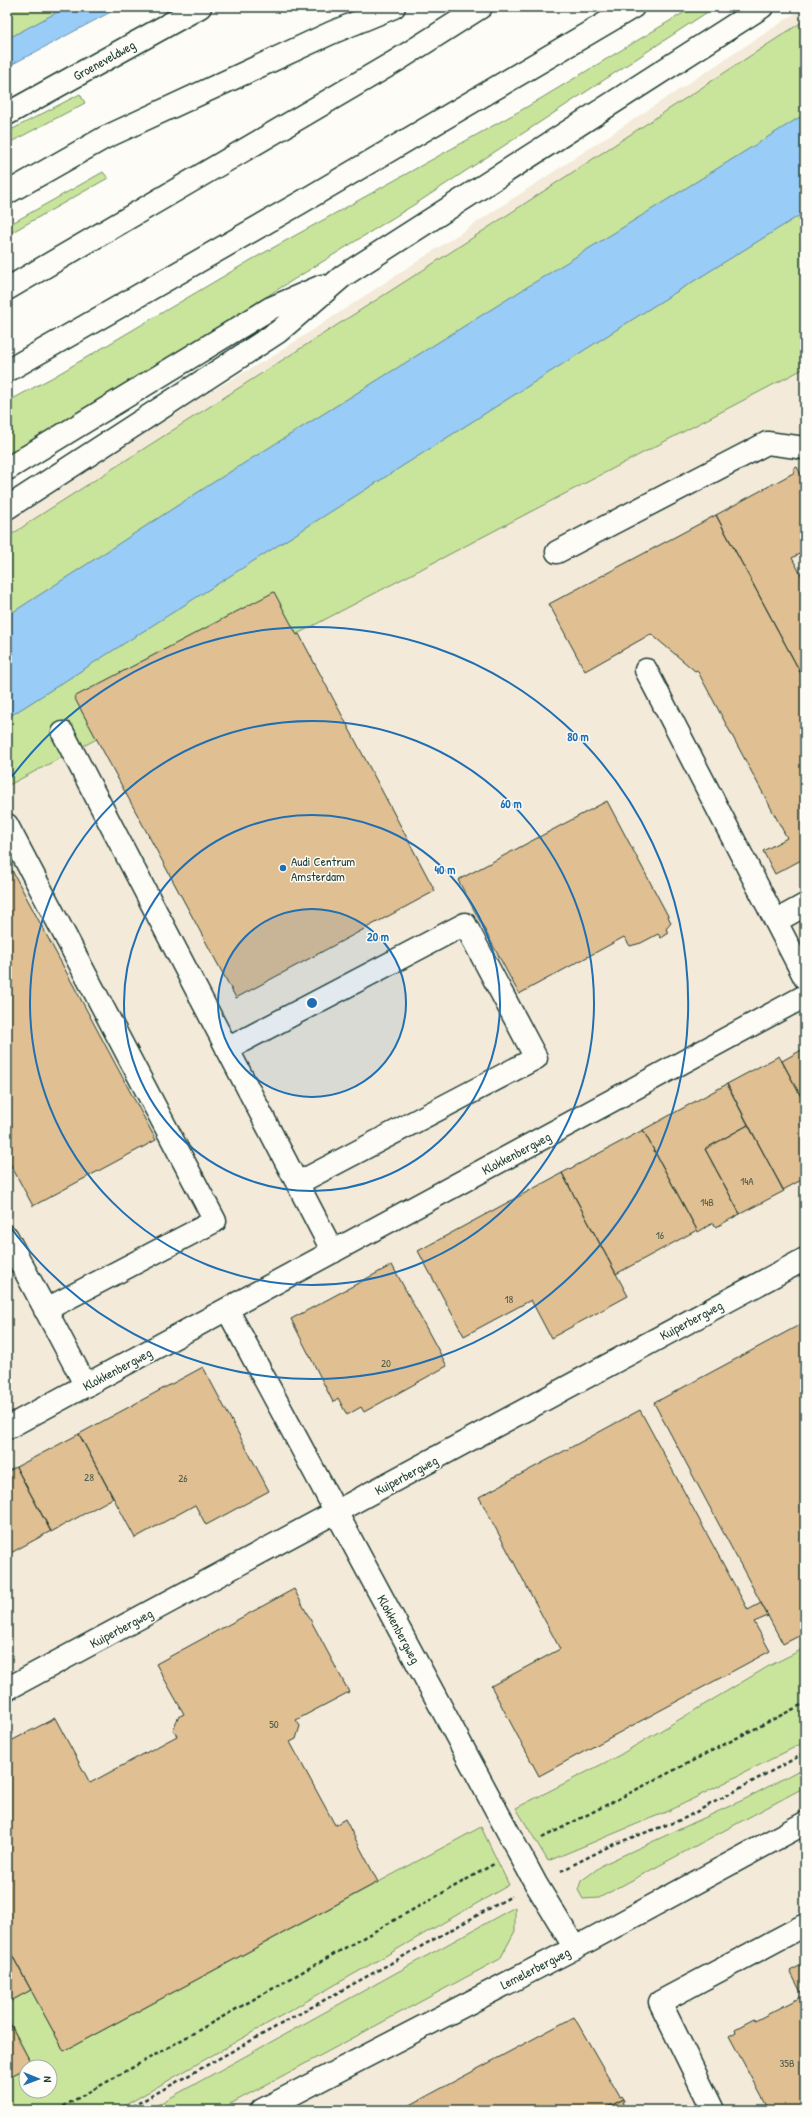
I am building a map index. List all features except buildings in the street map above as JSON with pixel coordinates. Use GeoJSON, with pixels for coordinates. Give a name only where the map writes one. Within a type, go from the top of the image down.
{"type":"FeatureCollection","features":[{"type":"Feature","properties":{"kind":"main road","name":"Groeneveldweg"},"geometry":{"type":"LineString","coordinates":[[7,114],[200,7]]}},
{"type":"Feature","properties":{"kind":"main road"},"geometry":{"type":"LineString","coordinates":[[7,193],[104,138],[324,36],[394,7]]}},
{"type":"Feature","properties":{"kind":"main road"},"geometry":{"type":"LineString","coordinates":[[7,289],[389,65],[481,7]]}},
{"type":"Feature","properties":{"kind":"main road"},"geometry":{"type":"LineString","coordinates":[[7,371],[300,203],[633,7]]}},
{"type":"Feature","properties":{"kind":"main road"},"geometry":{"type":"LineString","coordinates":[[7,508],[278,332],[343,276],[762,7]]}},
{"type":"Feature","properties":{"kind":"main road"},"geometry":{"type":"LineString","coordinates":[[7,469],[271,308],[343,276]]}},
{"type":"Feature","properties":{"kind":"main road"},"geometry":{"type":"LineString","coordinates":[[557,552],[767,443],[805,448]]}},
{"type":"Feature","properties":{"kind":"main road"},"geometry":{"type":"LineString","coordinates":[[646,670],[805,978]]}},
{"type":"Feature","properties":{"kind":"main road"},"geometry":{"type":"LineString","coordinates":[[63,733],[333,1252]]}},
{"type":"Feature","properties":{"kind":"main road"},"geometry":{"type":"LineString","coordinates":[[7,825],[215,1221],[45,1310]]}},
{"type":"Feature","properties":{"kind":"main road"},"geometry":{"type":"LineString","coordinates":[[776,921],[805,905]]}},
{"type":"Feature","properties":{"kind":"main road"},"geometry":{"type":"LineString","coordinates":[[228,1049],[466,924],[536,1058],[298,1183]]}},
{"type":"Feature","properties":{"kind":"main road","name":"Klokkenbergweg"},"geometry":{"type":"LineString","coordinates":[[7,1428],[805,996]]}},
{"type":"Feature","properties":{"kind":"main road"},"geometry":{"type":"LineString","coordinates":[[7,1237],[86,1386]]}},
{"type":"Feature","properties":{"kind":"main road","name":"Kuiperbergweg"},"geometry":{"type":"LineString","coordinates":[[7,1689],[805,1259]]}},
{"type":"Feature","properties":{"kind":"main road","name":"Klokkenbergweg"},"geometry":{"type":"LineString","coordinates":[[227,1309],[518,1851],[575,1948]]}},
{"type":"Feature","properties":{"kind":"main road","name":"Lemelerbergweg"},"geometry":{"type":"LineString","coordinates":[[262,2110],[575,1948],[805,1823]]}},
{"type":"Feature","properties":{"kind":"main road"},"geometry":{"type":"LineString","coordinates":[[713,2110],[660,2002],[805,1925]]}},
{"type":"Feature","properties":{"kind":"path"},"geometry":{"type":"LineString","coordinates":[[57,2110],[518,1851],[805,1703]]}},
{"type":"Feature","properties":{"kind":"path"},"geometry":{"type":"LineString","coordinates":[[126,2110],[536,1884],[614,1844],[683,1818],[805,1753]]}},
{"type":"Feature","properties":{"kind":"shaded area"},"geometry":{"type":"Polygon","coordinates":[[[805,7],[805,2110],[7,2110],[7,507],[273,356],[805,7]]]}},
{"type":"Feature","properties":{"kind":"green space"},"geometry":{"type":"Polygon","coordinates":[[[7,7],[67,7],[7,39],[7,7]]]}},
{"type":"Feature","properties":{"kind":"green space"},"geometry":{"type":"Polygon","coordinates":[[[693,7],[715,7],[420,201],[7,458],[7,402],[55,376],[251,260],[525,108],[693,7]]]}},
{"type":"Feature","properties":{"kind":"green space"},"geometry":{"type":"Polygon","coordinates":[[[805,20],[805,114],[214,482],[7,616],[7,538],[34,519],[434,263],[805,20]]]}},
{"type":"Feature","properties":{"kind":"green space"},"geometry":{"type":"Polygon","coordinates":[[[80,94],[85,103],[7,144],[7,132],[80,94]]]}},
{"type":"Feature","properties":{"kind":"green space"},"geometry":{"type":"Polygon","coordinates":[[[103,172],[108,178],[7,235],[7,226],[103,172]]]}},
{"type":"Feature","properties":{"kind":"green space"},"geometry":{"type":"Polygon","coordinates":[[[805,212],[805,368],[7,786],[7,718],[652,307],[805,212]]]}},
{"type":"Feature","properties":{"kind":"green space"},"geometry":{"type":"Polygon","coordinates":[[[805,1648],[805,1742],[673,1809],[548,1861],[516,1808],[618,1756],[769,1666],[805,1648]]]}},
{"type":"Feature","properties":{"kind":"green space"},"geometry":{"type":"Polygon","coordinates":[[[805,1767],[805,1787],[599,1898],[583,1899],[578,1890],[581,1881],[604,1864],[745,1799],[805,1767]]]}},
{"type":"Feature","properties":{"kind":"green space"},"geometry":{"type":"Polygon","coordinates":[[[481,1827],[509,1885],[117,2110],[7,2110],[7,2078],[18,2072],[18,2099],[58,2099],[58,2059],[29,2059],[7,2017],[7,2003],[31,1990],[64,2051],[481,1827]]]}},
{"type":"Feature","properties":{"kind":"green space"},"geometry":{"type":"Polygon","coordinates":[[[515,1907],[515,1931],[500,1959],[219,2110],[148,2110],[515,1907]]]}},
{"type":"Feature","properties":{"kind":"water"},"geometry":{"type":"Polygon","coordinates":[[[67,7],[120,7],[7,67],[7,39],[67,7]]]}},
{"type":"Feature","properties":{"kind":"water"},"geometry":{"type":"Polygon","coordinates":[[[805,114],[805,212],[652,307],[7,718],[7,616],[214,482],[805,114]]]}},
{"type":"Feature","properties":{"kind":"place","name":"Audi Centrum Amsterdam"},"geometry":{"type":"Point","coordinates":[283,868]}}]}
